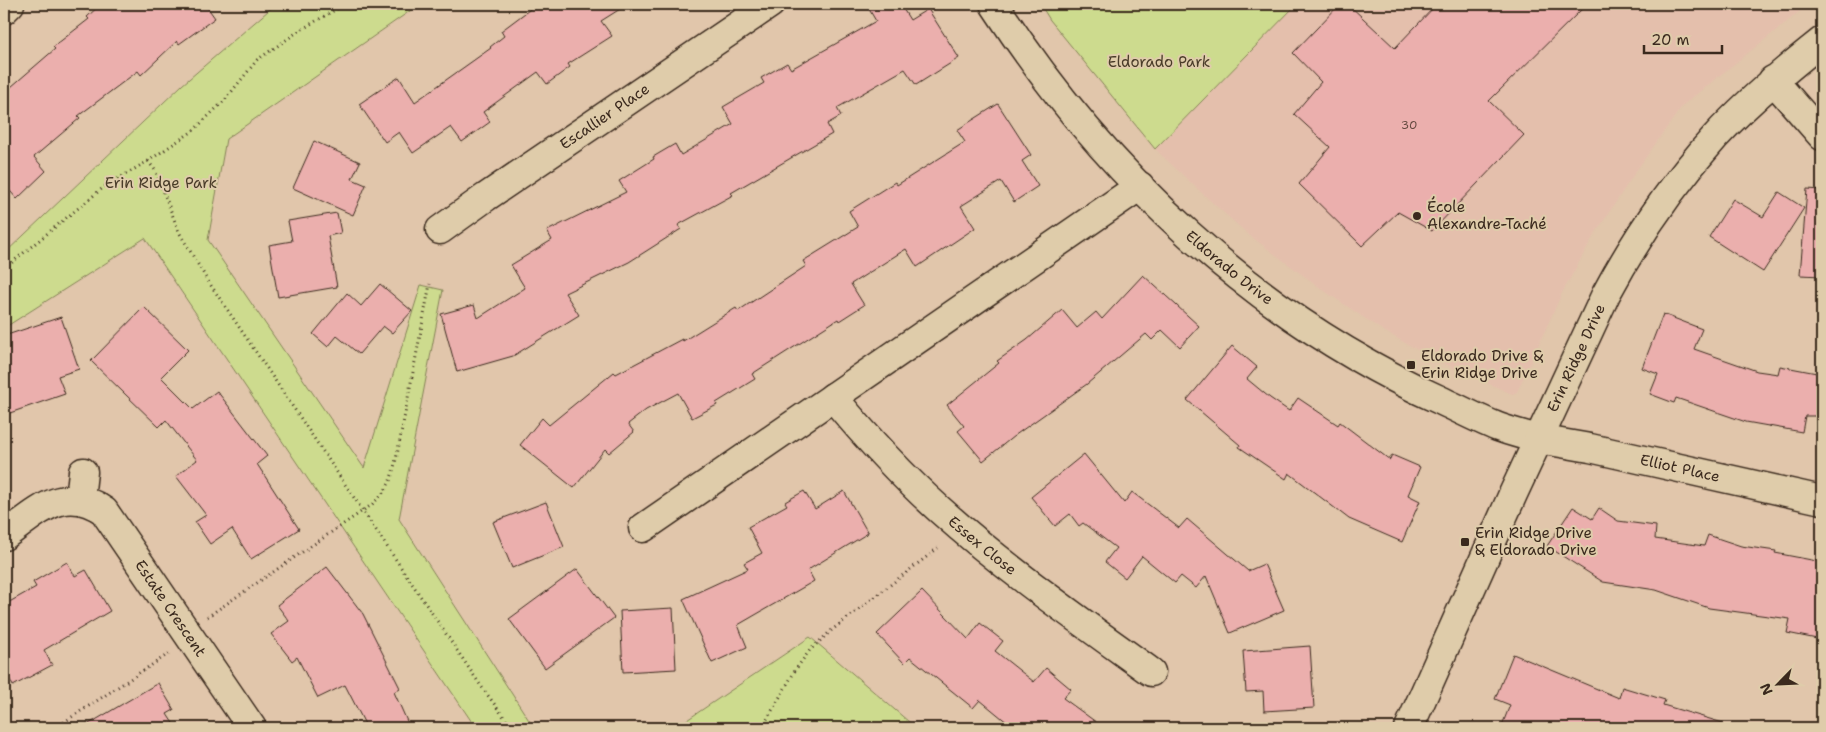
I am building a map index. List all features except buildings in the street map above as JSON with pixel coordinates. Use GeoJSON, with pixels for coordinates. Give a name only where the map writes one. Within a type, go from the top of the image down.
{"type":"FeatureCollection","features":[{"type":"Feature","properties":{"kind":"street"},"geometry":{"type":"LineString","coordinates":[[4,10],[10,4]]}},
{"type":"Feature","properties":{"kind":"street","name":"Escallier Place"},"geometry":{"type":"LineString","coordinates":[[440,230],[770,4]]}},
{"type":"Feature","properties":{"kind":"street","name":"Eldorado Drive"},"geometry":{"type":"LineString","coordinates":[[994,4],[1037,66],[1068,105],[1140,186],[1207,252],[1270,302],[1358,359],[1420,391],[1498,427],[1538,439]]}},
{"type":"Feature","properties":{"kind":"street","name":"Erin Ridge Drive"},"geometry":{"type":"LineString","coordinates":[[1409,728],[1538,439],[1606,294],[1635,242],[1658,209],[1714,138],[1773,80],[1820,47]]}},
{"type":"Feature","properties":{"kind":"street"},"geometry":{"type":"LineString","coordinates":[[1773,80],[1822,136]]}},
{"type":"Feature","properties":{"kind":"street"},"geometry":{"type":"LineString","coordinates":[[643,528],[1140,186]]}},
{"type":"Feature","properties":{"kind":"street","name":"Essex Close"},"geometry":{"type":"LineString","coordinates":[[833,397],[869,439],[941,511],[1020,577],[1151,672]]}},
{"type":"Feature","properties":{"kind":"street","name":"Elliot Place"},"geometry":{"type":"LineString","coordinates":[[1538,439],[1590,448],[1822,500]]}},
{"type":"Feature","properties":{"kind":"street"},"geometry":{"type":"LineString","coordinates":[[4,536],[52,504],[69,498],[80,499],[83,472]]}},
{"type":"Feature","properties":{"kind":"street","name":"Estate Crescent"},"geometry":{"type":"LineString","coordinates":[[80,499],[99,508],[113,523],[252,728]]}},
{"type":"Feature","properties":{"kind":"path"},"geometry":{"type":"LineString","coordinates":[[4,269],[104,187],[193,131],[224,100],[257,60],[299,31],[345,4]]}},
{"type":"Feature","properties":{"kind":"path"},"geometry":{"type":"LineString","coordinates":[[148,161],[155,170],[179,232],[206,278],[481,686],[512,728]]}},
{"type":"Feature","properties":{"kind":"path"},"geometry":{"type":"LineString","coordinates":[[201,621],[363,511],[382,496],[391,482],[430,284]]}},
{"type":"Feature","properties":{"kind":"path"},"geometry":{"type":"LineString","coordinates":[[762,728],[796,669],[810,650],[832,630],[938,548]]}},
{"type":"Feature","properties":{"kind":"path"},"geometry":{"type":"LineString","coordinates":[[55,728],[176,648]]}},
{"type":"Feature","properties":{"kind":"shaded area","name":"École Alexandre-Taché"},"geometry":{"type":"Polygon","coordinates":[[[1297,4],[1809,4],[1683,105],[1636,171],[1593,237],[1562,293],[1517,392],[1512,394],[1432,358],[1382,330],[1323,290],[1249,235],[1155,149],[1297,4]]]}},
{"type":"Feature","properties":{"kind":"green space","name":"Erin Ridge Park"},"geometry":{"type":"Polygon","coordinates":[[[276,4],[420,4],[226,139],[208,240],[364,468],[421,285],[443,290],[399,519],[532,725],[548,728],[476,728],[145,238],[4,328],[4,254],[182,85],[276,4]]]}},
{"type":"Feature","properties":{"kind":"green space","name":"Eldorado Park"},"geometry":{"type":"Polygon","coordinates":[[[1040,4],[1297,4],[1155,149],[1050,20],[1040,4]]]}},
{"type":"Feature","properties":{"kind":"green space"},"geometry":{"type":"Polygon","coordinates":[[[810,637],[916,728],[675,728],[810,637]]]}},
{"type":"Feature","properties":{"kind":"place","name":"École Alexandre-Taché"},"geometry":{"type":"Point","coordinates":[1417,216]}},
{"type":"Feature","properties":{"kind":"place","name":"Eldorado Drive & Erin Ridge Drive"},"geometry":{"type":"Point","coordinates":[1411,365]}},
{"type":"Feature","properties":{"kind":"place","name":"Erin Ridge Drive & Eldorado Drive"},"geometry":{"type":"Point","coordinates":[1465,542]}}]}
